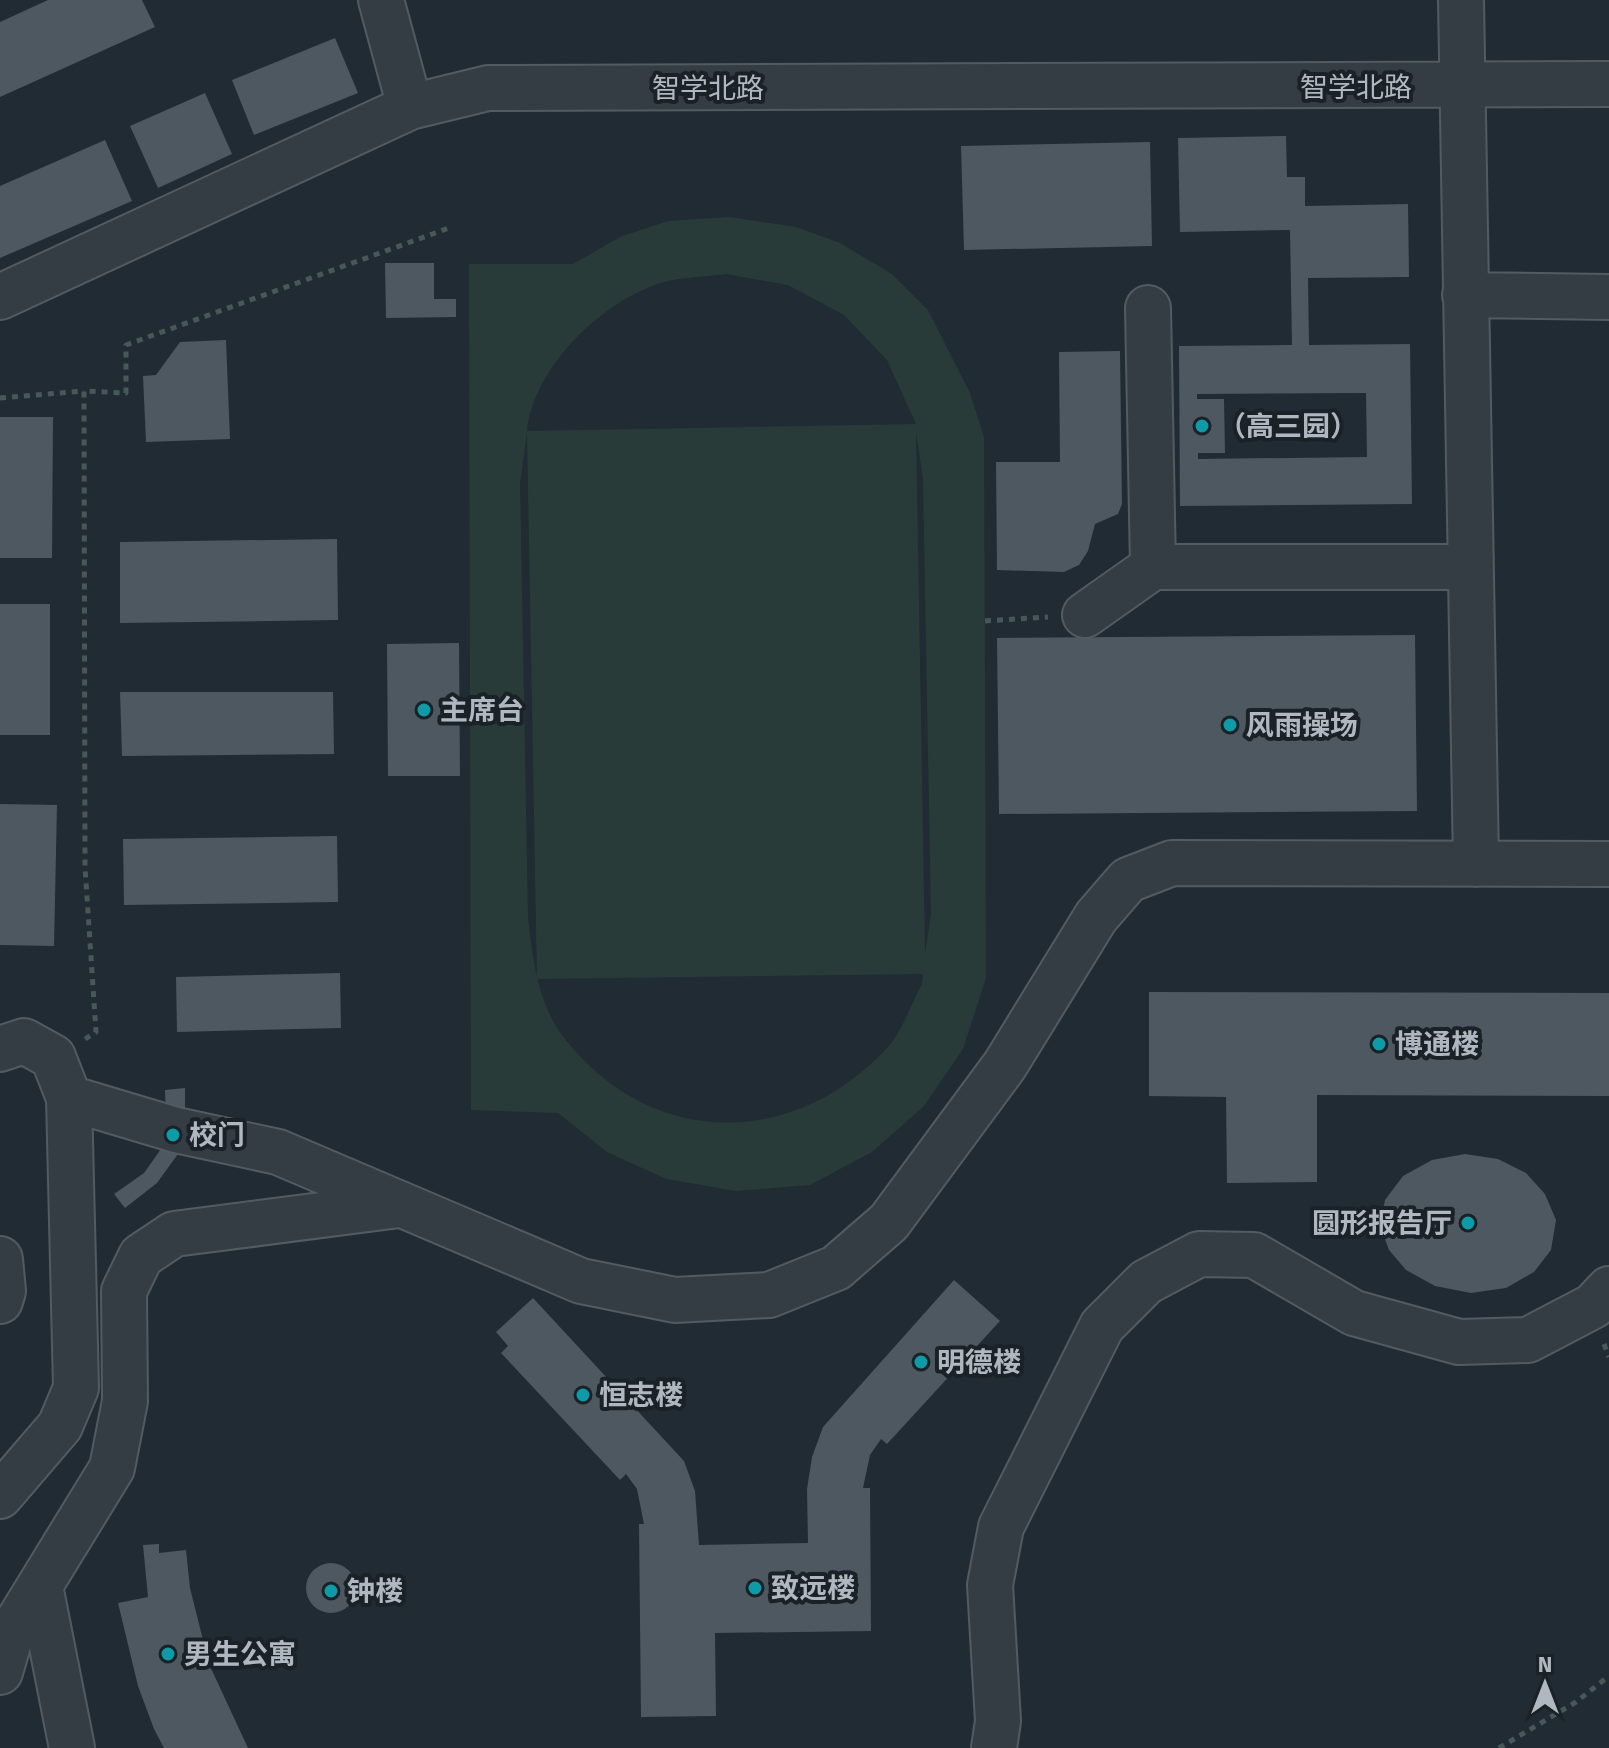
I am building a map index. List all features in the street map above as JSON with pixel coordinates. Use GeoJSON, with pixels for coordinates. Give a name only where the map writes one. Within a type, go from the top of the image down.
{"type":"FeatureCollection","features":[{"type":"Feature","properties":{"kind":"street"},"geometry":{"type":"LineString","coordinates":[[381,0],[410,107]]}},
{"type":"Feature","properties":{"kind":"street"},"geometry":{"type":"LineString","coordinates":[[1461,0],[1476,864]]}},
{"type":"Feature","properties":{"kind":"street","name":"智学北路"},"geometry":{"type":"LineString","coordinates":[[0,297],[410,107],[488,88],[1461,87],[1609,84]]}},
{"type":"Feature","properties":{"kind":"street"},"geometry":{"type":"LineString","coordinates":[[1465,295],[1609,297]]}},
{"type":"Feature","properties":{"kind":"street"},"geometry":{"type":"LineString","coordinates":[[1148,308],[1153,567]]}},
{"type":"Feature","properties":{"kind":"street"},"geometry":{"type":"LineString","coordinates":[[1085,615],[1153,567],[1470,567]]}},
{"type":"Feature","properties":{"kind":"street"},"geometry":{"type":"LineString","coordinates":[[69,1098],[176,1130],[278,1152],[581,1281],[675,1300],[769,1295],[836,1268],[889,1222],[1005,1065],[1096,917],[1128,880],[1172,863],[1609,864]]}},
{"type":"Feature","properties":{"kind":"street"},"geometry":{"type":"LineString","coordinates":[[0,1048],[24,1041],[53,1057],[69,1098],[76,1388],[60,1426],[0,1496]]}},
{"type":"Feature","properties":{"kind":"street"},"geometry":{"type":"LineString","coordinates":[[0,1672],[12,1631],[112,1468],[125,1401],[124,1291],[141,1256],[174,1234],[399,1205]]}},
{"type":"Feature","properties":{"kind":"street"},"geometry":{"type":"LineString","coordinates":[[994,1748],[998,1721],[990,1585],[1001,1527],[1102,1326],[1146,1282],[1199,1254],[1254,1255],[1354,1313],[1459,1342],[1528,1340],[1593,1306],[1609,1289]]}},
{"type":"Feature","properties":{"kind":"street"},"geometry":{"type":"LineString","coordinates":[[0,1259],[3,1291],[0,1301]]}},
{"type":"Feature","properties":{"kind":"street"},"geometry":{"type":"LineString","coordinates":[[40,1586],[72,1748]]}},
{"type":"Feature","properties":{"kind":"path"},"geometry":{"type":"LineString","coordinates":[[0,398],[84,391],[126,393],[126,345],[449,228]]}},
{"type":"Feature","properties":{"kind":"path"},"geometry":{"type":"LineString","coordinates":[[53,1057],[96,1032],[85,867],[84,391]]}},
{"type":"Feature","properties":{"kind":"path"},"geometry":{"type":"LineString","coordinates":[[985,621],[1085,615]]}},
{"type":"Feature","properties":{"kind":"path"},"geometry":{"type":"LineString","coordinates":[[1499,1748],[1576,1702],[1609,1676]]}},
{"type":"Feature","properties":{"kind":"shaded area"},"geometry":{"type":"Polygon","coordinates":[[[729,217],[796,227],[840,243],[892,274],[928,310],[970,393],[984,437],[986,978],[963,1049],[924,1106],[872,1152],[810,1185],[736,1191],[666,1179],[607,1152],[558,1113],[471,1110],[469,264],[573,264],[620,237],[668,221],[729,217]],[[726,274],[679,279],[641,291],[618,303],[575,339],[542,383],[527,431],[916,424],[887,360],[844,315],[788,285],[726,274]],[[527,432],[520,484],[528,918],[537,976],[527,432]],[[916,432],[925,954],[931,914],[923,479],[916,432]],[[923,974],[538,979],[556,1026],[600,1075],[639,1101],[680,1117],[723,1123],[767,1119],[809,1105],[850,1081],[892,1041],[922,984],[923,974]]]}},
{"type":"Feature","properties":{"kind":"building"},"geometry":{"type":"Polygon","coordinates":[[[48,0],[142,0],[155,27],[0,97],[0,22],[48,0]]]}},
{"type":"Feature","properties":{"kind":"building"},"geometry":{"type":"Polygon","coordinates":[[[335,38],[358,93],[254,135],[232,80],[335,38]]]}},
{"type":"Feature","properties":{"kind":"building"},"geometry":{"type":"Polygon","coordinates":[[[205,93],[232,154],[158,188],[130,126],[205,93]]]}},
{"type":"Feature","properties":{"kind":"building"},"geometry":{"type":"Polygon","coordinates":[[[1286,136],[1287,177],[1305,177],[1305,206],[1408,204],[1409,277],[1308,278],[1309,345],[1410,344],[1412,504],[1180,506],[1179,346],[1292,345],[1290,230],[1180,232],[1178,138],[1286,136]],[[1366,393],[1197,394],[1197,399],[1224,399],[1225,453],[1198,453],[1198,459],[1367,457],[1366,393]]]}},
{"type":"Feature","properties":{"kind":"building"},"geometry":{"type":"Polygon","coordinates":[[[105,140],[132,201],[0,258],[0,186],[105,140]]]}},
{"type":"Feature","properties":{"kind":"building"},"geometry":{"type":"Polygon","coordinates":[[[1150,142],[1152,246],[964,250],[961,146],[1150,142]]]}},
{"type":"Feature","properties":{"kind":"building"},"geometry":{"type":"Polygon","coordinates":[[[385,263],[434,263],[434,299],[456,299],[456,317],[386,318],[385,263]]]}},
{"type":"Feature","properties":{"kind":"building"},"geometry":{"type":"Polygon","coordinates":[[[226,340],[230,439],[146,442],[143,376],[156,375],[180,342],[226,340]]]}},
{"type":"Feature","properties":{"kind":"building"},"geometry":{"type":"Polygon","coordinates":[[[1120,351],[1122,504],[1118,514],[1095,524],[1088,551],[1079,565],[1064,572],[997,570],[996,462],[1060,462],[1059,352],[1120,351]]]}},
{"type":"Feature","properties":{"kind":"building"},"geometry":{"type":"Polygon","coordinates":[[[0,417],[53,417],[52,558],[0,558],[0,417]]]}},
{"type":"Feature","properties":{"kind":"building"},"geometry":{"type":"Polygon","coordinates":[[[337,539],[338,620],[120,623],[120,542],[337,539]]]}},
{"type":"Feature","properties":{"kind":"building"},"geometry":{"type":"Polygon","coordinates":[[[0,604],[50,604],[50,735],[0,735],[0,604]]]}},
{"type":"Feature","properties":{"kind":"building","name":"风雨操场"},"geometry":{"type":"Polygon","coordinates":[[[1415,635],[1417,811],[999,814],[997,638],[1415,635]]]}},
{"type":"Feature","properties":{"kind":"building","name":"主席台"},"geometry":{"type":"Polygon","coordinates":[[[459,643],[460,776],[388,776],[387,644],[459,643]]]}},
{"type":"Feature","properties":{"kind":"building"},"geometry":{"type":"Polygon","coordinates":[[[120,692],[333,692],[334,754],[122,756],[120,692]]]}},
{"type":"Feature","properties":{"kind":"building"},"geometry":{"type":"Polygon","coordinates":[[[0,804],[57,805],[54,946],[0,945],[0,804]]]}},
{"type":"Feature","properties":{"kind":"building"},"geometry":{"type":"Polygon","coordinates":[[[337,836],[338,902],[124,905],[123,839],[337,836]]]}},
{"type":"Feature","properties":{"kind":"building"},"geometry":{"type":"Polygon","coordinates":[[[340,973],[341,1028],[177,1032],[176,977],[340,973]]]}},
{"type":"Feature","properties":{"kind":"building","name":"博通楼"},"geometry":{"type":"Polygon","coordinates":[[[1149,992],[1609,993],[1609,1096],[1317,1095],[1317,1182],[1227,1183],[1226,1097],[1149,1096],[1149,992]]]}},
{"type":"Feature","properties":{"kind":"building","name":"校门"},"geometry":{"type":"Polygon","coordinates":[[[185,1088],[185,1120],[178,1154],[157,1183],[125,1208],[114,1194],[144,1173],[161,1149],[166,1117],[165,1090],[185,1088]]]}},
{"type":"Feature","properties":{"kind":"building","name":"圆形报告厅"},"geometry":{"type":"Polygon","coordinates":[[[1465,1154],[1498,1159],[1526,1173],[1545,1194],[1556,1220],[1551,1250],[1534,1272],[1506,1288],[1471,1293],[1435,1286],[1406,1270],[1389,1250],[1380,1226],[1385,1200],[1403,1176],[1432,1160],[1465,1154]]]}},
{"type":"Feature","properties":{"kind":"building"},"geometry":{"type":"Polygon","coordinates":[[[954,1280],[1000,1321],[887,1444],[881,1439],[870,1455],[863,1488],[870,1488],[871,1631],[715,1633],[716,1716],[641,1717],[639,1524],[644,1524],[637,1489],[626,1474],[620,1480],[501,1353],[508,1346],[496,1332],[533,1298],[684,1461],[695,1491],[699,1545],[808,1543],[807,1489],[812,1457],[823,1427],[954,1280]]]}},
{"type":"Feature","properties":{"kind":"building","name":"男生公寓"},"geometry":{"type":"Polygon","coordinates":[[[159,1544],[159,1553],[186,1550],[190,1588],[209,1664],[248,1748],[164,1748],[154,1729],[138,1686],[118,1603],[148,1597],[143,1545],[159,1544]]]}},
{"type":"Feature","properties":{"kind":"building","name":"钟楼"},"geometry":{"type":"Polygon","coordinates":[[[331,1563],[349,1570],[356,1588],[349,1606],[331,1613],[313,1606],[306,1588],[313,1570],[331,1563]]]}},
{"type":"Feature","properties":{"kind":"place","name":"（高三园）"},"geometry":{"type":"Point","coordinates":[1202,426]}},
{"type":"Feature","properties":{"kind":"place","name":"主席台"},"geometry":{"type":"Point","coordinates":[424,710]}},
{"type":"Feature","properties":{"kind":"place","name":"风雨操场"},"geometry":{"type":"Point","coordinates":[1230,725]}},
{"type":"Feature","properties":{"kind":"place","name":"博通楼"},"geometry":{"type":"Point","coordinates":[1379,1044]}},
{"type":"Feature","properties":{"kind":"place","name":"校门"},"geometry":{"type":"Point","coordinates":[173,1135]}},
{"type":"Feature","properties":{"kind":"place","name":"圆形报告厅"},"geometry":{"type":"Point","coordinates":[1468,1223]}},
{"type":"Feature","properties":{"kind":"place","name":"明德楼"},"geometry":{"type":"Point","coordinates":[921,1362]}},
{"type":"Feature","properties":{"kind":"place","name":"恒志楼"},"geometry":{"type":"Point","coordinates":[583,1395]}},
{"type":"Feature","properties":{"kind":"place","name":"致远楼"},"geometry":{"type":"Point","coordinates":[755,1588]}},
{"type":"Feature","properties":{"kind":"place","name":"钟楼"},"geometry":{"type":"Point","coordinates":[331,1591]}},
{"type":"Feature","properties":{"kind":"place","name":"男生公寓"},"geometry":{"type":"Point","coordinates":[168,1654]}}]}
